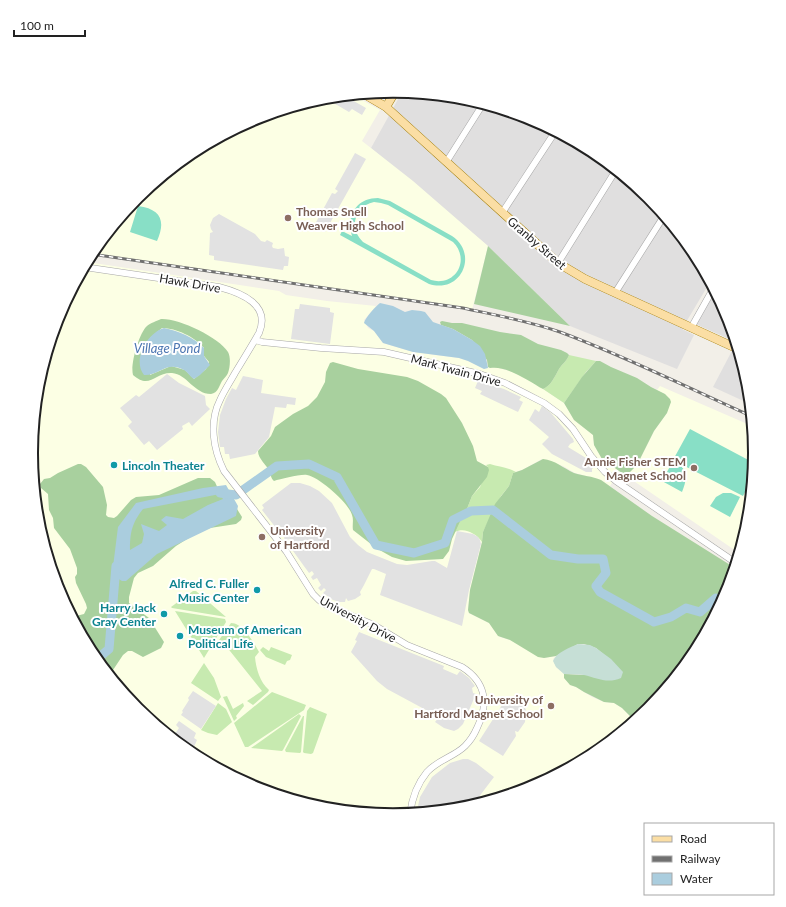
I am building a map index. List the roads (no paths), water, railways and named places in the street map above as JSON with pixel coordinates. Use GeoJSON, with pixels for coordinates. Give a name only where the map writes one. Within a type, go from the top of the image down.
{"type":"FeatureCollection","features":[{"type":"Feature","properties":{"kind":"main road"},"geometry":{"type":"LineString","coordinates":[[386,107],[391,98]]}},
{"type":"Feature","properties":{"kind":"main road","name":"Granby Street"},"geometry":{"type":"LineString","coordinates":[[372,99],[386,107],[558,263],[585,279],[731,346]]}},
{"type":"Feature","properties":{"kind":"street"},"geometry":{"type":"LineString","coordinates":[[447,161],[479,110]]}},
{"type":"Feature","properties":{"kind":"street"},"geometry":{"type":"LineString","coordinates":[[502,213],[552,136]]}},
{"type":"Feature","properties":{"kind":"street"},"geometry":{"type":"LineString","coordinates":[[558,263],[613,175]]}},
{"type":"Feature","properties":{"kind":"street"},"geometry":{"type":"LineString","coordinates":[[615,293],[661,220]]}},
{"type":"Feature","properties":{"kind":"street","name":"Hawk Drive"},"geometry":{"type":"LineString","coordinates":[[91,268],[207,285],[231,291],[250,300],[260,311],[262,325],[255,340]]}},
{"type":"Feature","properties":{"kind":"street"},"geometry":{"type":"LineString","coordinates":[[691,328],[710,295]]}},
{"type":"Feature","properties":{"kind":"street","name":"University Drive"},"geometry":{"type":"LineString","coordinates":[[255,340],[220,399],[217,407],[214,424],[214,439],[218,458],[224,471],[286,551],[313,594],[319,600],[328,606],[374,625],[408,645],[470,672],[480,685],[483,693],[484,708],[482,717],[475,732],[464,747],[441,760],[426,773],[415,791],[411,808]]}},
{"type":"Feature","properties":{"kind":"street","name":"Mark Twain Drive"},"geometry":{"type":"LineString","coordinates":[[255,340],[286,345],[377,351],[480,374],[513,386],[544,403],[559,414],[573,429],[591,456],[605,472],[616,481],[732,559]]}},
{"type":"Feature","properties":{"kind":"water"},"geometry":{"type":"Polygon","coordinates":[[[380,303],[393,306],[405,312],[412,310],[425,312],[433,322],[453,329],[472,340],[480,346],[485,354],[488,368],[484,369],[459,358],[413,352],[383,343],[374,331],[364,323],[368,315],[380,303]]]}},
{"type":"Feature","properties":{"kind":"water","name":"Village Pond"},"geometry":{"type":"Polygon","coordinates":[[[164,328],[186,335],[204,348],[204,356],[210,365],[200,375],[194,379],[187,372],[178,367],[167,367],[149,375],[144,375],[140,362],[143,348],[152,335],[164,328]]]}},
{"type":"Feature","properties":{"kind":"water"},"geometry":{"type":"Polygon","coordinates":[[[226,485],[238,506],[236,516],[157,554],[126,581],[122,581],[112,575],[118,527],[136,503],[203,488],[226,485]],[[220,494],[143,509],[132,528],[130,550],[142,543],[144,534],[141,524],[159,531],[167,525],[161,520],[166,516],[183,519],[208,505],[223,499],[220,494]]]}},
{"type":"Feature","properties":{"kind":"waterway"},"geometry":{"type":"LineString","coordinates":[[220,493],[236,495],[277,466],[309,464],[337,477],[376,545],[414,553],[445,543],[453,520],[471,511],[493,510],[551,555],[578,559],[603,559],[606,573],[596,586],[600,592],[654,622],[671,617],[686,608],[700,612],[717,598]]}},
{"type":"Feature","properties":{"kind":"waterway"},"geometry":{"type":"LineString","coordinates":[[101,656],[109,649],[116,566]]}},
{"type":"Feature","properties":{"kind":"railway"},"geometry":{"type":"LineString","coordinates":[[99,255],[463,308],[524,321],[560,332],[608,351],[746,413]]}},
{"type":"Feature","properties":{"kind":"place","name":"Thomas Snell Weaver High School"},"geometry":{"type":"Point","coordinates":[288,218]}},
{"type":"Feature","properties":{"kind":"place","name":"Lincoln Theater"},"geometry":{"type":"Point","coordinates":[114,465]}},
{"type":"Feature","properties":{"kind":"place","name":"Annie Fisher STEM Magnet School"},"geometry":{"type":"Point","coordinates":[694,468]}},
{"type":"Feature","properties":{"kind":"place","name":"University of Hartford"},"geometry":{"type":"Point","coordinates":[262,537]}},
{"type":"Feature","properties":{"kind":"place","name":"Alfred C. Fuller Music Center"},"geometry":{"type":"Point","coordinates":[257,590]}},
{"type":"Feature","properties":{"kind":"place","name":"Harry Jack Gray Center"},"geometry":{"type":"Point","coordinates":[164,614]}},
{"type":"Feature","properties":{"kind":"place","name":"Museum of American Political Life"},"geometry":{"type":"Point","coordinates":[180,636]}},
{"type":"Feature","properties":{"kind":"place","name":"University of Hartford Magnet School"},"geometry":{"type":"Point","coordinates":[551,706]}}]}
